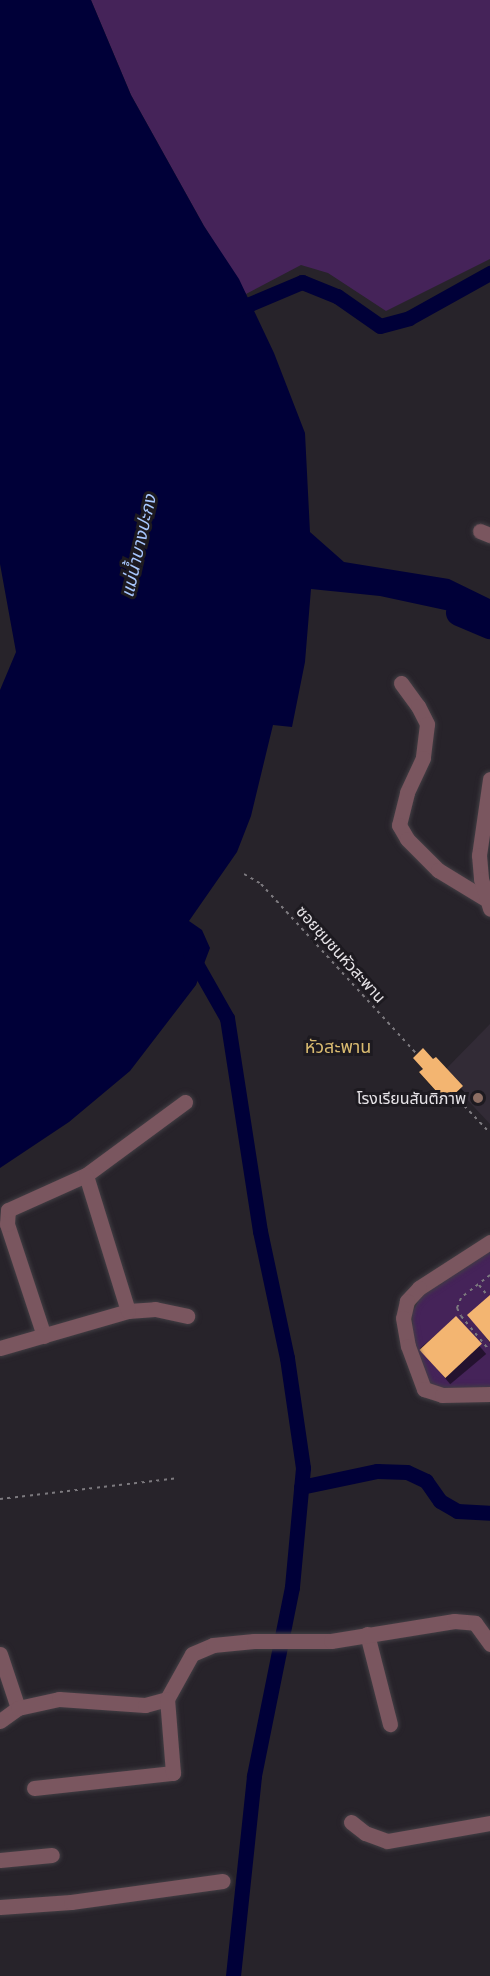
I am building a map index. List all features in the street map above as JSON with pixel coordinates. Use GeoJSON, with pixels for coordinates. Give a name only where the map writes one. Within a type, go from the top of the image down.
{"type":"FeatureCollection","features":[{"type":"Feature","properties":{"kind":"street"},"geometry":{"type":"LineString","coordinates":[[401,683],[427,724],[423,758],[407,793],[399,825],[420,854],[438,870],[487,903]]}},
{"type":"Feature","properties":{"kind":"street"},"geometry":{"type":"LineString","coordinates":[[487,903],[479,855],[490,779]]}},
{"type":"Feature","properties":{"kind":"street"},"geometry":{"type":"LineString","coordinates":[[44,1336],[6,1216],[8,1210],[86,1175],[185,1102]]}},
{"type":"Feature","properties":{"kind":"street"},"geometry":{"type":"LineString","coordinates":[[86,1175],[128,1311]]}},
{"type":"Feature","properties":{"kind":"street"},"geometry":{"type":"LineString","coordinates":[[490,1242],[419,1288],[406,1301],[403,1318],[414,1367],[424,1389],[442,1395],[490,1394]]}},
{"type":"Feature","properties":{"kind":"street"},"geometry":{"type":"LineString","coordinates":[[0,1348],[128,1311],[155,1309],[187,1316]]}},
{"type":"Feature","properties":{"kind":"street"},"geometry":{"type":"LineString","coordinates":[[34,1788],[173,1773],[167,1699],[192,1654],[213,1646],[254,1641],[331,1641],[454,1621],[475,1623],[490,1644]]}},
{"type":"Feature","properties":{"kind":"street"},"geometry":{"type":"LineString","coordinates":[[367,1634],[390,1724]]}},
{"type":"Feature","properties":{"kind":"street"},"geometry":{"type":"LineString","coordinates":[[0,1654],[18,1708]]}},
{"type":"Feature","properties":{"kind":"street"},"geometry":{"type":"LineString","coordinates":[[0,1721],[18,1708],[59,1699],[145,1705],[167,1699]]}},
{"type":"Feature","properties":{"kind":"street"},"geometry":{"type":"LineString","coordinates":[[351,1822],[365,1833],[387,1841],[490,1823]]}},
{"type":"Feature","properties":{"kind":"street"},"geometry":{"type":"LineString","coordinates":[[0,1860],[52,1855]]}},
{"type":"Feature","properties":{"kind":"street"},"geometry":{"type":"LineString","coordinates":[[0,1907],[72,1902],[223,1881]]}},
{"type":"Feature","properties":{"kind":"path","name":"ซอยชุมชนหัวสะพาน"},"geometry":{"type":"LineString","coordinates":[[244,874],[261,884],[417,1054]]}},
{"type":"Feature","properties":{"kind":"path"},"geometry":{"type":"LineString","coordinates":[[454,1095],[490,1133]]}},
{"type":"Feature","properties":{"kind":"path"},"geometry":{"type":"LineString","coordinates":[[490,1275],[461,1298],[457,1308],[461,1317],[490,1351]]}},
{"type":"Feature","properties":{"kind":"path"},"geometry":{"type":"LineString","coordinates":[[478,1285],[488,1296]]}},
{"type":"Feature","properties":{"kind":"path"},"geometry":{"type":"LineString","coordinates":[[0,1499],[179,1478]]}},
{"type":"Feature","properties":{"kind":"shaded area"},"geometry":{"type":"Polygon","coordinates":[[[91,0],[490,0],[490,259],[386,311],[328,273],[301,265],[246,294],[204,226],[131,95],[91,0]]]}},
{"type":"Feature","properties":{"kind":"shaded area","name":"โรงเรียนสันติภาพ"},"geometry":{"type":"Polygon","coordinates":[[[490,1024],[490,1124],[442,1073],[490,1024]]]}},
{"type":"Feature","properties":{"kind":"shaded area"},"geometry":{"type":"Polygon","coordinates":[[[490,1247],[490,1389],[442,1391],[430,1387],[413,1341],[412,1313],[422,1294],[490,1247]]]}},
{"type":"Feature","properties":{"kind":"water","name":"แม่น้ำบางปะกง"},"geometry":{"type":"Polygon","coordinates":[[[0,0],[91,0],[131,95],[204,226],[239,279],[274,353],[305,433],[310,532],[344,562],[449,579],[490,599],[490,626],[459,613],[380,596],[311,589],[305,662],[292,727],[273,725],[251,816],[237,852],[189,921],[202,930],[210,948],[196,985],[130,1071],[69,1122],[0,1168],[0,690],[16,652],[0,564],[0,0]]]}},
{"type":"Feature","properties":{"kind":"building"},"geometry":{"type":"Polygon","coordinates":[[[423,1048],[433,1059],[436,1057],[463,1086],[446,1102],[419,1072],[423,1069],[413,1058],[423,1048]]]}},
{"type":"Feature","properties":{"kind":"building"},"geometry":{"type":"Polygon","coordinates":[[[490,1295],[490,1342],[467,1315],[490,1295]]]}},
{"type":"Feature","properties":{"kind":"building"},"geometry":{"type":"Polygon","coordinates":[[[456,1316],[482,1344],[445,1378],[419,1350],[456,1316]]]}},
{"type":"Feature","properties":{"kind":"waterway"},"geometry":{"type":"LineString","coordinates":[[233,311],[302,282],[337,296],[380,326],[409,318],[490,273]]}},
{"type":"Feature","properties":{"kind":"waterway"},"geometry":{"type":"LineString","coordinates":[[459,613],[490,626]]}},
{"type":"Feature","properties":{"kind":"waterway"},"geometry":{"type":"LineString","coordinates":[[190,953],[227,1018],[260,1231],[287,1358],[303,1468],[292,1587],[254,1776],[233,1976]]}},
{"type":"Feature","properties":{"kind":"waterway"},"geometry":{"type":"LineString","coordinates":[[301,1487],[377,1471],[407,1472],[426,1481],[440,1501],[457,1511],[490,1513]]}},
{"type":"Feature","properties":{"kind":"place","name":"โรงเรียนสันติภาพ"},"geometry":{"type":"Point","coordinates":[478,1098]}},
{"type":"Feature","properties":{"kind":"district","name":"หัวสะพาน"},"geometry":{"type":"Point","coordinates":[338,1046]}}]}
